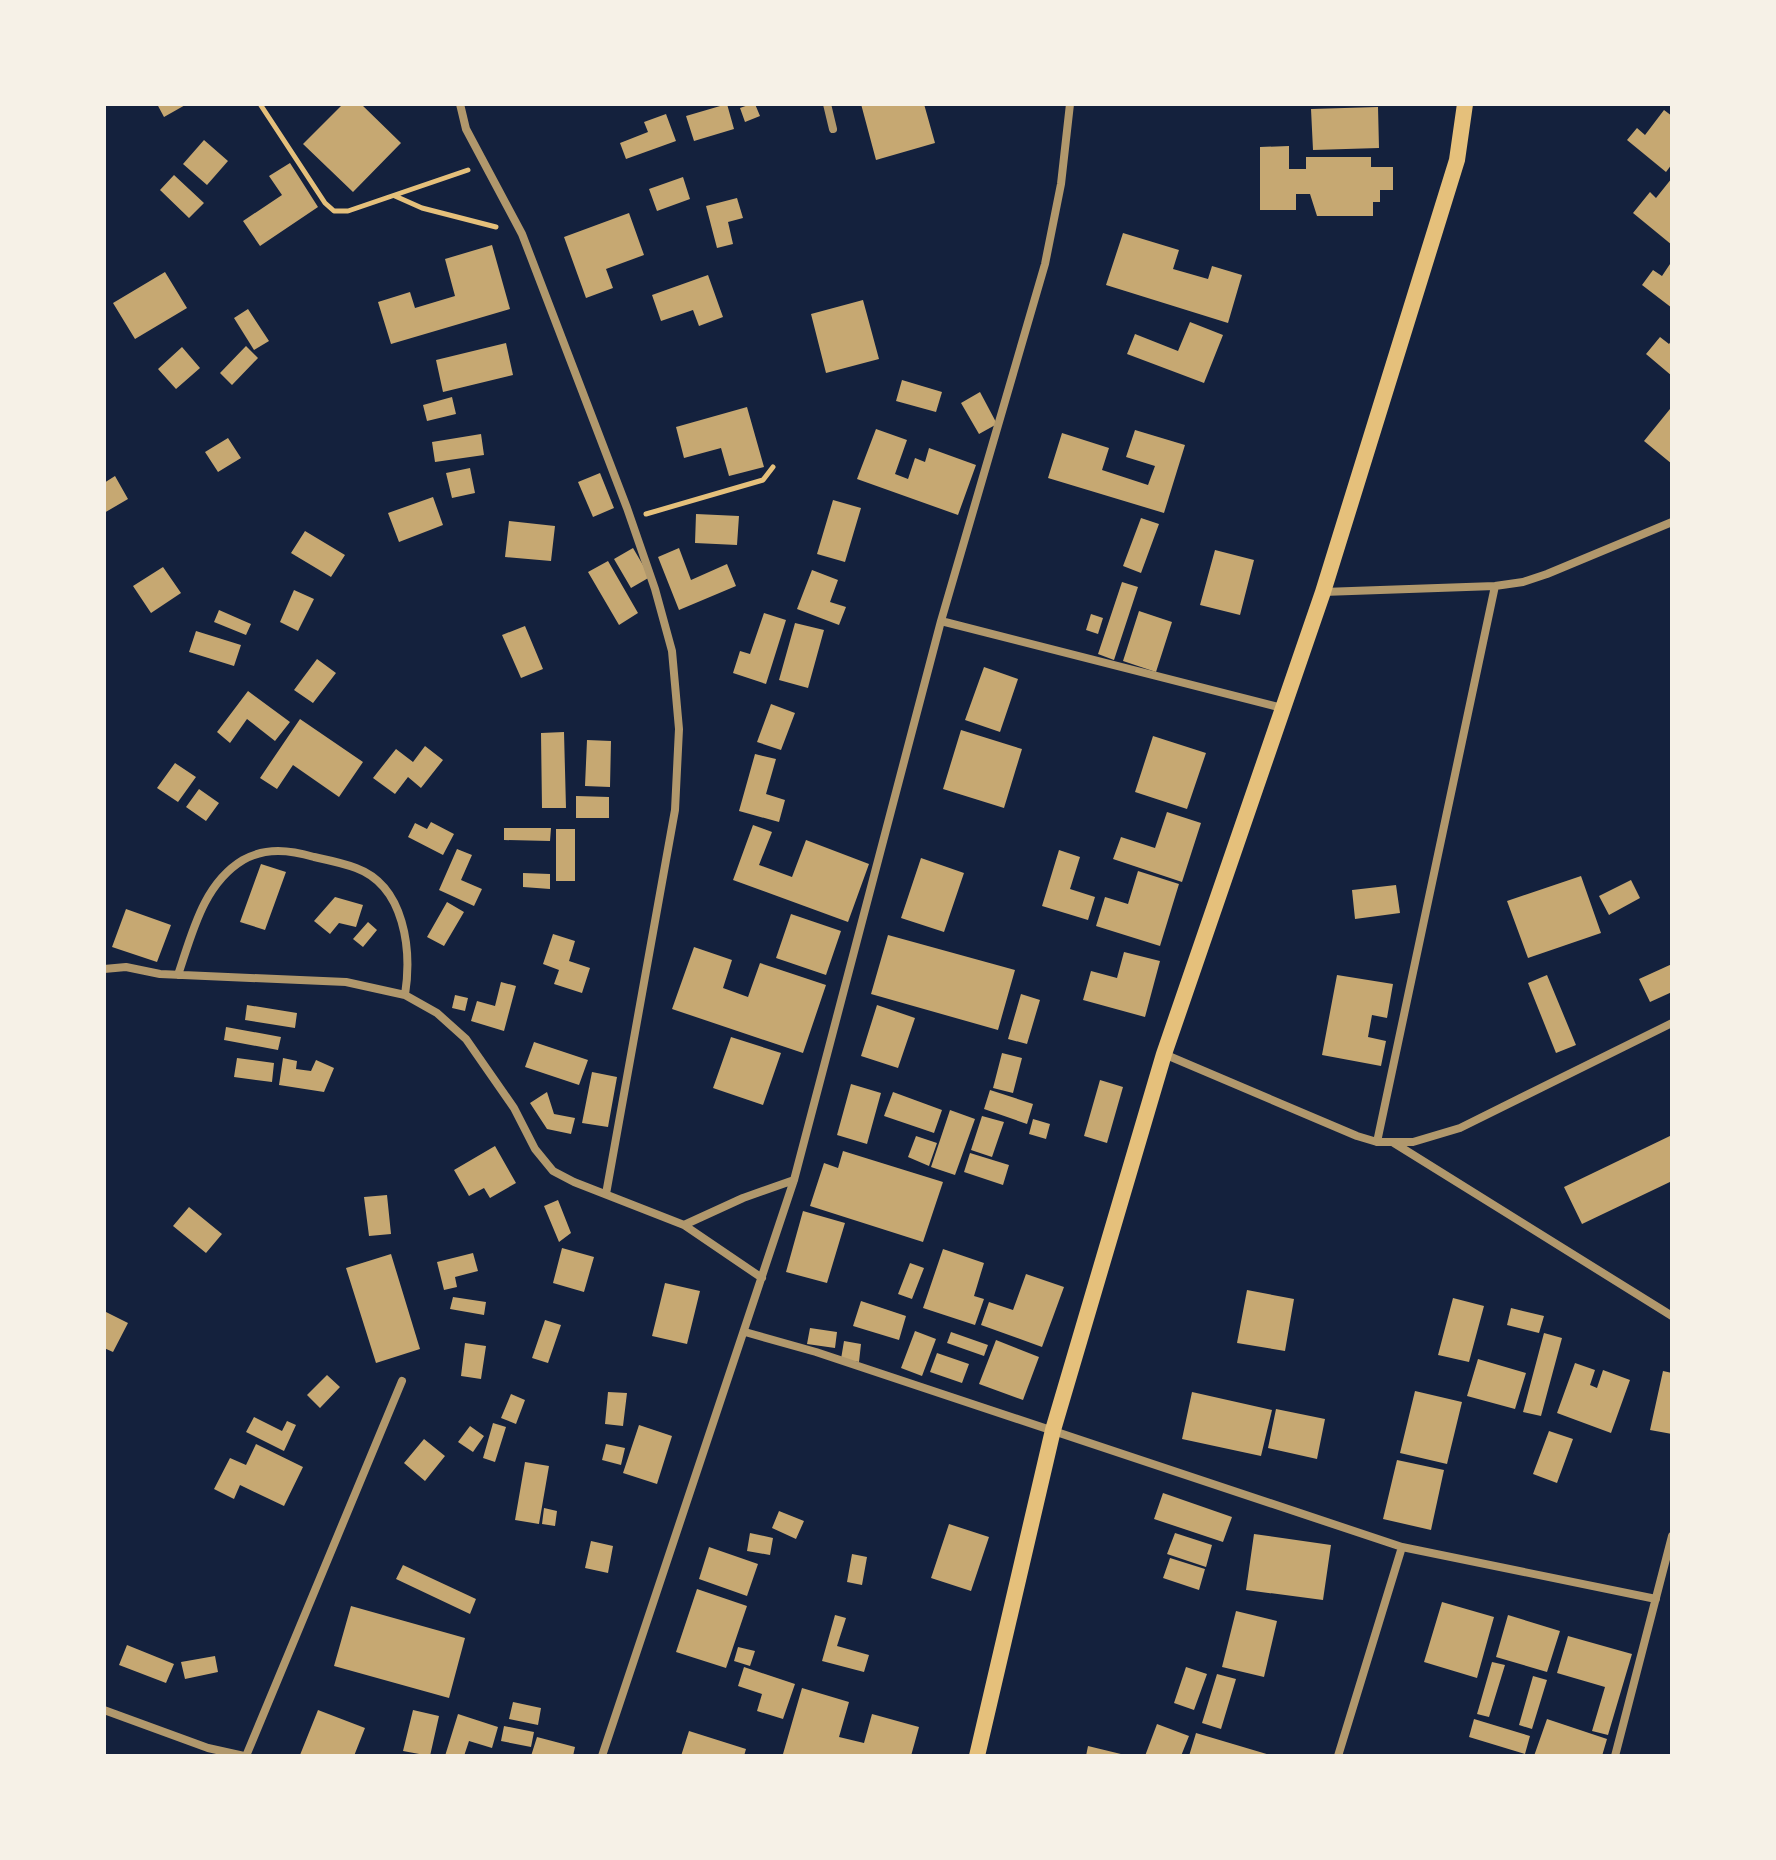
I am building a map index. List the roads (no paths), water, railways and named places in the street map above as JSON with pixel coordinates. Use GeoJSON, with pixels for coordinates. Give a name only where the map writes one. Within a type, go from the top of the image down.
{"type":"FeatureCollection","features":[{"type":"Feature","properties":{"kind":"main road"},"geometry":{"type":"LineString","coordinates":[[977,1756],[1053,1430],[1164,1054],[1323,592],[1457,160],[1465,104]]}},
{"type":"Feature","properties":{"kind":"street"},"geometry":{"type":"LineString","coordinates":[[460,104],[466,129],[522,234],[627,508],[672,651],[679,729],[675,810],[606,1194]]}},
{"type":"Feature","properties":{"kind":"street"},"geometry":{"type":"LineString","coordinates":[[827,104],[833,129]]}},
{"type":"Feature","properties":{"kind":"street"},"geometry":{"type":"LineString","coordinates":[[602,1756],[794,1180],[941,621],[1045,264],[1061,184],[1070,104]]}},
{"type":"Feature","properties":{"kind":"street"},"geometry":{"type":"LineString","coordinates":[[1323,592],[1495,586],[1523,582],[1672,522]]}},
{"type":"Feature","properties":{"kind":"street"},"geometry":{"type":"LineString","coordinates":[[1377,1142],[1495,586]]}},
{"type":"Feature","properties":{"kind":"street"},"geometry":{"type":"LineString","coordinates":[[941,621],[1283,709]]}},
{"type":"Feature","properties":{"kind":"street"},"geometry":{"type":"LineString","coordinates":[[178,975],[201,909],[216,884],[242,861],[276,849],[358,868],[396,902],[409,969],[405,995]]}},
{"type":"Feature","properties":{"kind":"street"},"geometry":{"type":"LineString","coordinates":[[104,969],[126,967],[178,975],[346,982],[405,995],[437,1013],[466,1039],[514,1108],[535,1149],[553,1171],[684,1225],[762,1278]]}},
{"type":"Feature","properties":{"kind":"street"},"geometry":{"type":"LineString","coordinates":[[1164,1054],[1332,1127],[1377,1142],[1413,1142],[1460,1128],[1672,1023]]}},
{"type":"Feature","properties":{"kind":"street"},"geometry":{"type":"LineString","coordinates":[[1394,1143],[1672,1316]]}},
{"type":"Feature","properties":{"kind":"street"},"geometry":{"type":"LineString","coordinates":[[684,1225],[743,1198],[794,1180]]}},
{"type":"Feature","properties":{"kind":"street"},"geometry":{"type":"LineString","coordinates":[[745,1332],[816,1352],[1402,1547],[1656,1599]]}},
{"type":"Feature","properties":{"kind":"street"},"geometry":{"type":"LineString","coordinates":[[104,1710],[208,1748],[245,1756],[402,1381]]}},
{"type":"Feature","properties":{"kind":"street"},"geometry":{"type":"LineString","coordinates":[[1615,1756],[1672,1536]]}},
{"type":"Feature","properties":{"kind":"street"},"geometry":{"type":"LineString","coordinates":[[1338,1756],[1402,1547]]}}]}
